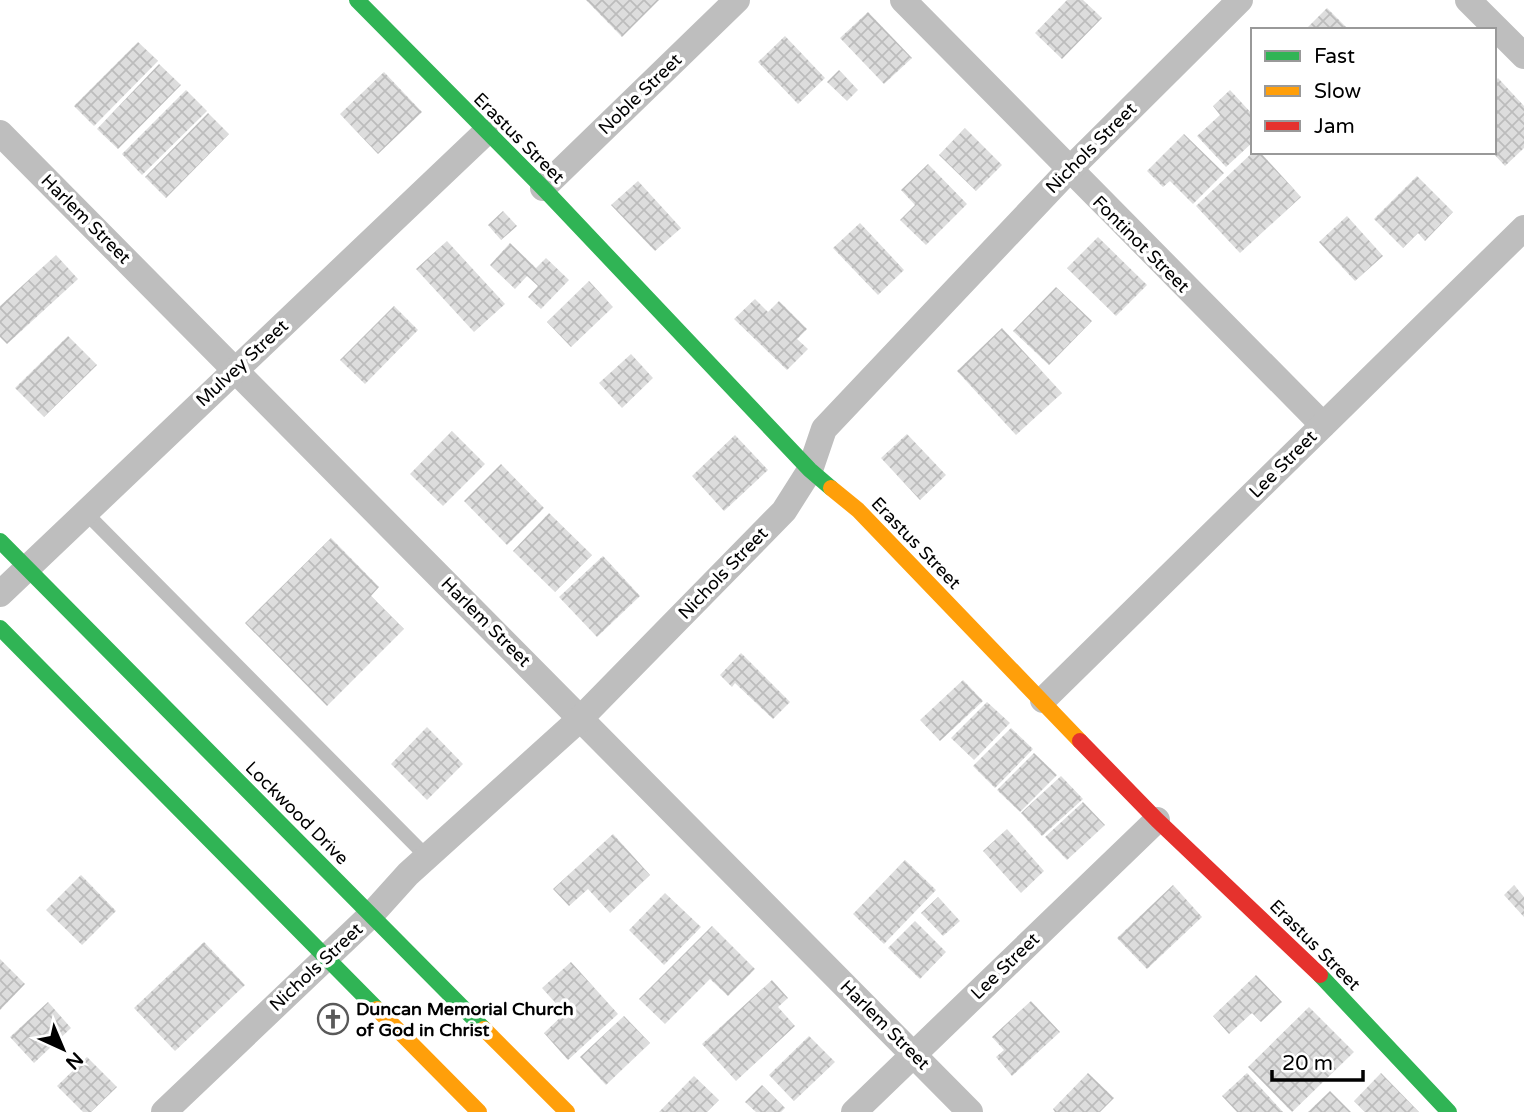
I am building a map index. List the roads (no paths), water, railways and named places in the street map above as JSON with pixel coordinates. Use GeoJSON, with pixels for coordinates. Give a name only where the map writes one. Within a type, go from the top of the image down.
{"type":"FeatureCollection","features":[{"type":"Feature","properties":{"kind":"street","name":"Erastus Street"},"geometry":{"type":"LineString","coordinates":[[357,0],[543,188],[810,470],[858,510],[1157,820],[1299,953],[1449,1112]]}},
{"type":"Feature","properties":{"kind":"street","name":"Noble Street"},"geometry":{"type":"LineString","coordinates":[[543,188],[737,0]]}},
{"type":"Feature","properties":{"kind":"street","name":"Fontinot Street"},"geometry":{"type":"LineString","coordinates":[[903,0],[1068,171],[1323,425]]}},
{"type":"Feature","properties":{"kind":"street","name":"Nichols Street"},"geometry":{"type":"LineString","coordinates":[[164,1112],[371,915],[427,857],[581,718],[784,511],[810,470],[824,429],[1068,171],[1240,0]]}},
{"type":"Feature","properties":{"kind":"street"},"geometry":{"type":"LineString","coordinates":[[1468,0],[1524,56]]}},
{"type":"Feature","properties":{"kind":"street","name":"Mulvey Street"},"geometry":{"type":"LineString","coordinates":[[0,594],[84,511],[485,132]]}},
{"type":"Feature","properties":{"kind":"street","name":"Harlem Street"},"geometry":{"type":"LineString","coordinates":[[0,133],[236,368],[970,1112]]}},
{"type":"Feature","properties":{"kind":"street","name":"Lee Street"},"geometry":{"type":"LineString","coordinates":[[1043,700],[1524,228]]}},
{"type":"Feature","properties":{"kind":"street","name":"Lockwood Drive"},"geometry":{"type":"LineString","coordinates":[[0,541],[567,1112]]}},
{"type":"Feature","properties":{"kind":"street"},"geometry":{"type":"LineString","coordinates":[[0,628],[479,1112]]}},
{"type":"Feature","properties":{"kind":"street","name":"Lee Street"},"geometry":{"type":"LineString","coordinates":[[854,1112],[1157,820]]}},
{"type":"Feature","properties":{"kind":"lane"},"geometry":{"type":"LineString","coordinates":[[84,511],[427,857]]}},
{"type":"Feature","properties":{"kind":"place","name":"Duncan Memorial Church of God in Christ"},"geometry":{"type":"Point","coordinates":[333,1019]}}]}
